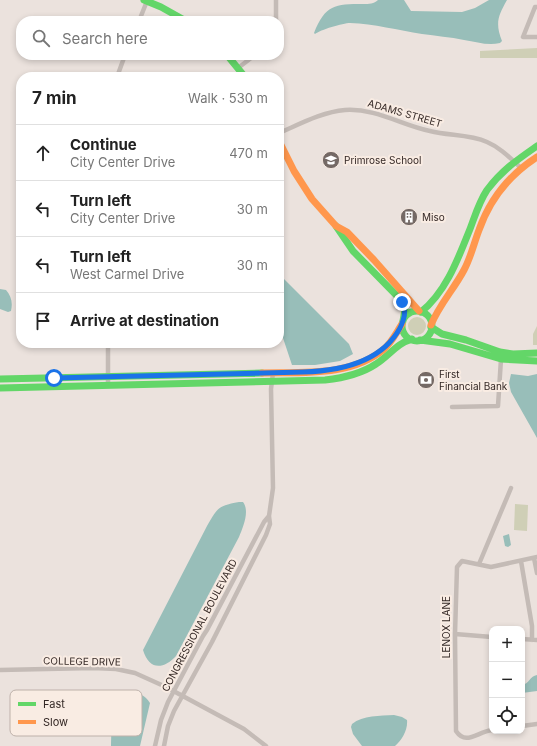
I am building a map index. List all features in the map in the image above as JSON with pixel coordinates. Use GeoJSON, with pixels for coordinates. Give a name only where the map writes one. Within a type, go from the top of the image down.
{"type":"FeatureCollection","features":[{"type":"Feature","properties":{"kind":"street"},"geometry":{"type":"LineString","coordinates":[[140,16],[145,0],[176,16]]}},
{"type":"Feature","properties":{"kind":"street"},"geometry":{"type":"LineString","coordinates":[[276,0],[276,16]]}},
{"type":"Feature","properties":{"kind":"street"},"geometry":{"type":"LineString","coordinates":[[537,7],[535,7],[523,37],[537,37]]}},
{"type":"Feature","properties":{"kind":"street"},"geometry":{"type":"LineString","coordinates":[[119,72],[123,60]]}},
{"type":"Feature","properties":{"kind":"street"},"geometry":{"type":"LineString","coordinates":[[231,60],[241,72]]}},
{"type":"Feature","properties":{"kind":"street"},"geometry":{"type":"LineString","coordinates":[[238,68],[248,60]]}},
{"type":"Feature","properties":{"kind":"street","name":"ADAMS STREET"},"geometry":{"type":"LineString","coordinates":[[284,131],[312,118],[333,111],[363,110],[374,112],[430,131],[476,138],[501,150],[521,168]]}},
{"type":"Feature","properties":{"kind":"street"},"geometry":{"type":"LineString","coordinates":[[0,379],[321,372],[336,370],[355,364],[383,349],[394,339],[408,314],[415,311],[420,312],[431,304],[452,272],[477,210],[487,191],[497,177],[514,161],[537,146]]}},
{"type":"Feature","properties":{"kind":"street"},"geometry":{"type":"LineString","coordinates":[[284,152],[300,183],[336,226],[342,237],[402,302],[405,309],[403,322],[404,332],[408,337],[416,340],[447,343],[501,359],[537,361]]}},
{"type":"Feature","properties":{"kind":"street"},"geometry":{"type":"LineString","coordinates":[[0,388],[272,382],[325,380],[351,375],[383,360],[401,343],[416,340],[428,335],[438,307],[458,280],[464,268],[490,205],[506,182],[521,168],[537,157]]}},
{"type":"Feature","properties":{"kind":"street"},"geometry":{"type":"LineString","coordinates":[[336,226],[347,232],[420,312],[427,316],[431,326],[442,334],[466,340],[500,352],[537,354]]}},
{"type":"Feature","properties":{"kind":"street"},"geometry":{"type":"LineString","coordinates":[[108,348],[108,385]]}},
{"type":"Feature","properties":{"kind":"street"},"geometry":{"type":"LineString","coordinates":[[452,407],[498,406],[501,359]]}},
{"type":"Feature","properties":{"kind":"street","name":"CONGRESSIONAL BOULEVARD"},"geometry":{"type":"LineString","coordinates":[[164,746],[168,726],[174,711],[212,642],[266,535],[270,524],[269,516],[272,488],[270,389],[273,373]]}},
{"type":"Feature","properties":{"kind":"street"},"geometry":{"type":"LineString","coordinates":[[479,564],[511,488]]}},
{"type":"Feature","properties":{"kind":"street","name":"CONGRESSIONAL BOULEVARD"},"geometry":{"type":"LineString","coordinates":[[155,746],[161,720],[174,691],[203,636],[208,630],[264,522],[269,516]]}},
{"type":"Feature","properties":{"kind":"street"},"geometry":{"type":"LineString","coordinates":[[536,558],[537,574]]}},
{"type":"Feature","properties":{"kind":"street","name":"LENOX LANE"},"geometry":{"type":"LineString","coordinates":[[489,731],[467,738],[460,736],[456,731],[455,634],[457,567],[462,561],[491,567],[536,558]]}},
{"type":"Feature","properties":{"kind":"street"},"geometry":{"type":"LineString","coordinates":[[521,561],[534,640]]}},
{"type":"Feature","properties":{"kind":"street"},"geometry":{"type":"LineString","coordinates":[[455,634],[489,637]]}},
{"type":"Feature","properties":{"kind":"street","name":"COLLEGE DRIVE"},"geometry":{"type":"LineString","coordinates":[[0,670],[116,668],[144,676],[174,691],[244,729],[266,746]]}},
{"type":"Feature","properties":{"kind":"street"},"geometry":{"type":"LineString","coordinates":[[525,726],[537,724]]}},
{"type":"Feature","properties":{"kind":"green space"},"geometry":{"type":"Polygon","coordinates":[[[537,48],[537,58],[480,58],[480,51],[537,48]]]}},
{"type":"Feature","properties":{"kind":"green space"},"geometry":{"type":"Polygon","coordinates":[[[417,317],[423,320],[426,326],[423,332],[417,335],[411,332],[408,326],[411,320],[417,317]]]}},
{"type":"Feature","properties":{"kind":"green space"},"geometry":{"type":"Polygon","coordinates":[[[537,326],[537,345],[533,345],[533,334],[537,326]]]}},
{"type":"Feature","properties":{"kind":"green space"},"geometry":{"type":"Polygon","coordinates":[[[515,504],[528,505],[527,531],[514,530],[515,504]]]}},
{"type":"Feature","properties":{"kind":"water"},"geometry":{"type":"Polygon","coordinates":[[[378,0],[404,0],[411,11],[462,12],[475,8],[489,0],[507,0],[498,20],[502,41],[496,44],[487,44],[350,23],[332,27],[315,34],[314,33],[322,17],[332,8],[345,5],[371,4],[378,0]]]}},
{"type":"Feature","properties":{"kind":"water"},"geometry":{"type":"Polygon","coordinates":[[[284,279],[349,344],[353,354],[340,361],[315,365],[292,365],[284,341],[284,279]]]}},
{"type":"Feature","properties":{"kind":"water"},"geometry":{"type":"Polygon","coordinates":[[[0,289],[6,290],[11,299],[11,311],[8,312],[0,309],[0,289]]]}},
{"type":"Feature","properties":{"kind":"water"},"geometry":{"type":"Polygon","coordinates":[[[511,374],[528,376],[537,374],[537,438],[511,392],[509,383],[511,374]]]}},
{"type":"Feature","properties":{"kind":"water"},"geometry":{"type":"Polygon","coordinates":[[[243,502],[246,514],[239,537],[176,656],[171,661],[161,666],[153,664],[146,657],[143,650],[207,526],[219,508],[243,502]]]}},
{"type":"Feature","properties":{"kind":"water"},"geometry":{"type":"Polygon","coordinates":[[[509,534],[511,545],[508,547],[505,546],[503,536],[509,534]]]}},
{"type":"Feature","properties":{"kind":"water"},"geometry":{"type":"Polygon","coordinates":[[[537,675],[537,691],[525,693],[525,684],[537,675]]]}},
{"type":"Feature","properties":{"kind":"water"},"geometry":{"type":"Polygon","coordinates":[[[142,695],[150,703],[140,746],[111,746],[111,736],[142,736],[142,695]]]}},
{"type":"Feature","properties":{"kind":"water"},"geometry":{"type":"Polygon","coordinates":[[[394,715],[407,720],[407,727],[404,734],[395,746],[362,746],[353,734],[351,727],[356,721],[372,716],[394,715]]]}},
{"type":"Feature","properties":{"kind":"traffic: fast"},"geometry":{"type":"LineString","coordinates":[[144,0],[177,16]]}},
{"type":"Feature","properties":{"kind":"traffic: fast"},"geometry":{"type":"LineString","coordinates":[[231,60],[241,72]]}},
{"type":"Feature","properties":{"kind":"traffic: fast"},"geometry":{"type":"LineString","coordinates":[[421,312],[438,295],[450,274],[461,252],[479,204],[487,190],[504,171],[537,146]]}},
{"type":"Feature","properties":{"kind":"traffic: fast"},"geometry":{"type":"LineString","coordinates":[[336,226],[353,251],[402,301],[405,310],[403,321]]}},
{"type":"Feature","properties":{"kind":"traffic: fast"},"geometry":{"type":"LineString","coordinates":[[417,311],[427,316],[432,326],[427,336],[417,341],[407,336],[402,326],[407,316],[417,311]]}},
{"type":"Feature","properties":{"kind":"traffic: fast"},"geometry":{"type":"LineString","coordinates":[[431,327],[442,334],[466,340],[500,352],[513,354],[537,353]]}},
{"type":"Feature","properties":{"kind":"traffic: fast"},"geometry":{"type":"LineString","coordinates":[[0,388],[325,380],[345,377],[358,373],[381,361],[402,343],[412,339]]}},
{"type":"Feature","properties":{"kind":"traffic: fast"},"geometry":{"type":"LineString","coordinates":[[420,340],[450,344],[501,359],[537,361]]}},
{"type":"Feature","properties":{"kind":"traffic: fast"},"geometry":{"type":"LineString","coordinates":[[0,379],[262,373]]}},
{"type":"Feature","properties":{"kind":"traffic: slow"},"geometry":{"type":"LineString","coordinates":[[284,151],[294,171],[312,199],[336,226],[347,232],[374,260],[419,311]]}},
{"type":"Feature","properties":{"kind":"traffic: slow"},"geometry":{"type":"LineString","coordinates":[[431,325],[438,311],[464,270],[469,260],[477,235],[495,198],[509,180],[537,157]]}},
{"type":"Feature","properties":{"kind":"traffic: slow"},"geometry":{"type":"LineString","coordinates":[[262,373],[326,371],[341,369],[357,364],[371,358],[384,349],[392,340],[402,324]]}},
{"type":"Feature","properties":{"kind":"place","name":"Primrose School"},"geometry":{"type":"Point","coordinates":[331,160]}},
{"type":"Feature","properties":{"kind":"place","name":"Miso"},"geometry":{"type":"Point","coordinates":[409,217]}},
{"type":"Feature","properties":{"kind":"place","name":"First Financial Bank"},"geometry":{"type":"Point","coordinates":[426,380]}},
{"type":"Feature","properties":{"kind":"route"},"geometry":{"type":"LineString","coordinates":[[54,378],[321,372],[336,370],[369,358],[381,351],[395,337],[402,324],[405,312],[404,304],[402,302]]}}]}
